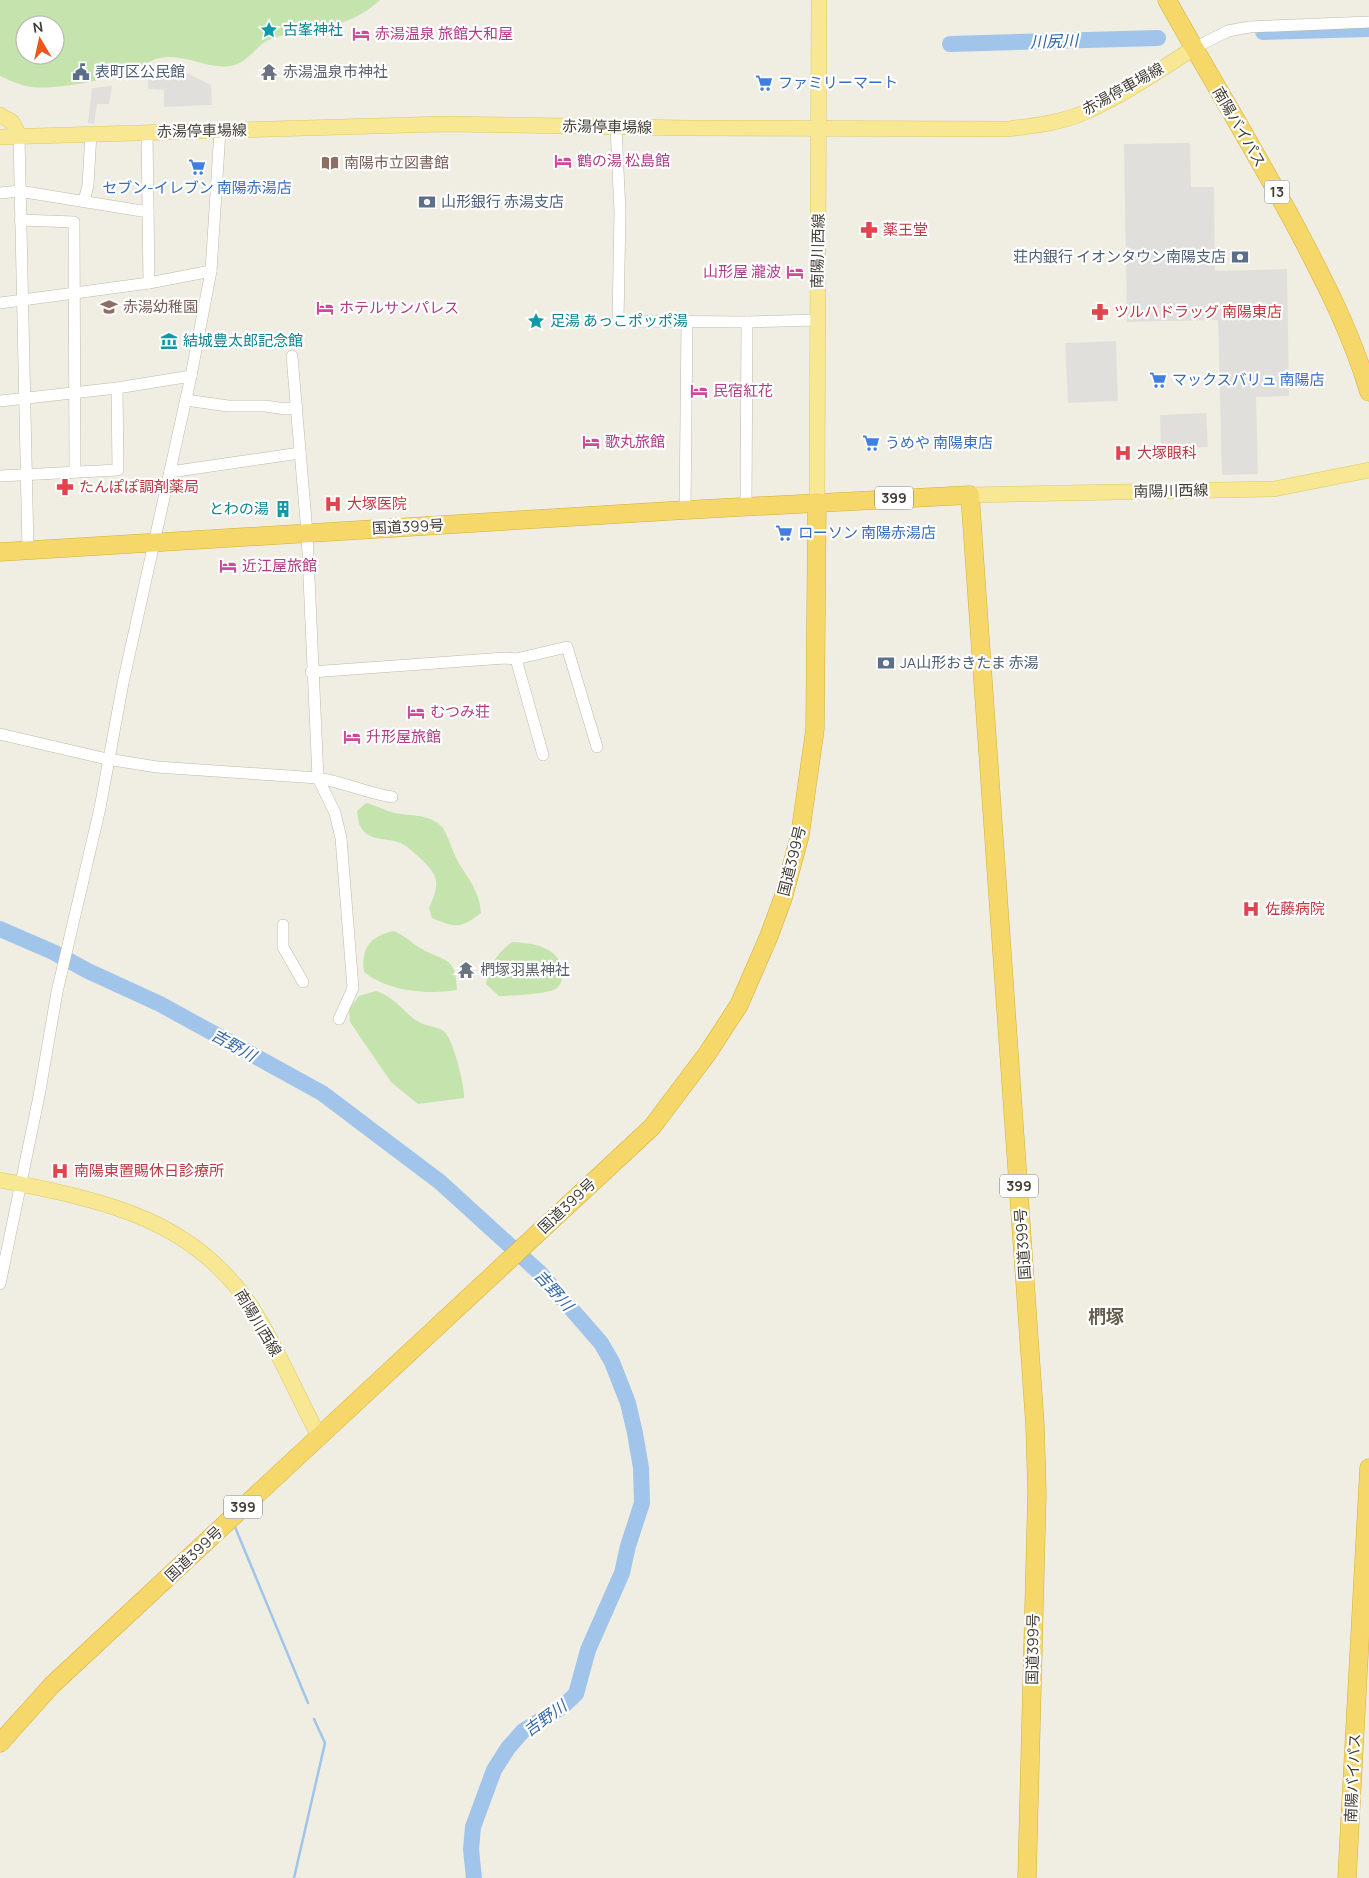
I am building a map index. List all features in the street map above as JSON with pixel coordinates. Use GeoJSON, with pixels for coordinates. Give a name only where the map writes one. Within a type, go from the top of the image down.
{"type":"FeatureCollection","features":[{"type":"Feature","properties":{"kind":"highway","name":"南陽バイパス"},"geometry":{"type":"LineString","coordinates":[[1167,0],[1277,192],[1335,299],[1361,364],[1369,392]]}},
{"type":"Feature","properties":{"kind":"highway","name":"国道399号"},"geometry":{"type":"LineString","coordinates":[[0,552],[817,502],[970,495],[1035,1425],[1036,1494],[1027,1878]]}},
{"type":"Feature","properties":{"kind":"highway","name":"国道399号"},"geometry":{"type":"LineString","coordinates":[[0,1743],[52,1684],[91,1651],[652,1127],[671,1104],[739,1005],[769,936],[783,898],[800,835],[815,729],[817,502]]}},
{"type":"Feature","properties":{"kind":"highway","name":"南陽バイパス"},"geometry":{"type":"LineString","coordinates":[[1347,1878],[1369,1468]]}},
{"type":"Feature","properties":{"kind":"main road","name":"南陽川西線"},"geometry":{"type":"LineString","coordinates":[[817,502],[819,0]]}},
{"type":"Feature","properties":{"kind":"main road","name":"赤湯停車場線"},"geometry":{"type":"LineString","coordinates":[[0,138],[19,135],[220,132],[444,124],[992,130],[1051,122],[1082,114],[1119,95],[1194,48]]}},
{"type":"Feature","properties":{"kind":"main road"},"geometry":{"type":"LineString","coordinates":[[0,115],[12,122],[19,135]]}},
{"type":"Feature","properties":{"kind":"main road","name":"南陽川西線"},"geometry":{"type":"LineString","coordinates":[[970,495],[1274,489],[1369,470]]}},
{"type":"Feature","properties":{"kind":"main road","name":"南陽川西線"},"geometry":{"type":"LineString","coordinates":[[0,1180],[98,1201],[126,1210],[162,1227],[208,1258],[238,1288],[252,1309],[319,1436]]}},
{"type":"Feature","properties":{"kind":"street"},"geometry":{"type":"LineString","coordinates":[[1194,48],[1228,31],[1249,26],[1369,22]]}},
{"type":"Feature","properties":{"kind":"street"},"geometry":{"type":"LineString","coordinates":[[616,127],[620,212],[618,321],[747,322],[818,320]]}},
{"type":"Feature","properties":{"kind":"street"},"geometry":{"type":"LineString","coordinates":[[0,1284],[22,1184],[57,992],[100,808],[107,759],[153,542],[191,376],[211,271],[220,132]]}},
{"type":"Feature","properties":{"kind":"street"},"geometry":{"type":"LineString","coordinates":[[84,201],[88,185],[90,133]]}},
{"type":"Feature","properties":{"kind":"street"},"geometry":{"type":"LineString","coordinates":[[147,133],[149,283]]}},
{"type":"Feature","properties":{"kind":"street"},"geometry":{"type":"LineString","coordinates":[[19,135],[28,550]]}},
{"type":"Feature","properties":{"kind":"street"},"geometry":{"type":"LineString","coordinates":[[0,193],[20,191],[148,212]]}},
{"type":"Feature","properties":{"kind":"street"},"geometry":{"type":"LineString","coordinates":[[20,220],[74,222],[75,472]]}},
{"type":"Feature","properties":{"kind":"street"},"geometry":{"type":"LineString","coordinates":[[0,303],[149,283],[211,271]]}},
{"type":"Feature","properties":{"kind":"street"},"geometry":{"type":"LineString","coordinates":[[686,510],[687,322]]}},
{"type":"Feature","properties":{"kind":"street"},"geometry":{"type":"LineString","coordinates":[[746,507],[747,322]]}},
{"type":"Feature","properties":{"kind":"street"},"geometry":{"type":"LineString","coordinates":[[292,356],[306,533],[311,672],[318,778],[335,813],[341,838],[353,988],[339,1019]]}},
{"type":"Feature","properties":{"kind":"street"},"geometry":{"type":"LineString","coordinates":[[0,401],[117,388],[191,376]]}},
{"type":"Feature","properties":{"kind":"street"},"geometry":{"type":"LineString","coordinates":[[0,476],[118,470],[117,388]]}},
{"type":"Feature","properties":{"kind":"street"},"geometry":{"type":"LineString","coordinates":[[186,400],[228,406],[265,406],[286,409],[297,407]]}},
{"type":"Feature","properties":{"kind":"street"},"geometry":{"type":"LineString","coordinates":[[170,472],[300,454]]}},
{"type":"Feature","properties":{"kind":"street"},"geometry":{"type":"LineString","coordinates":[[311,672],[505,658],[516,659],[567,647],[597,747]]}},
{"type":"Feature","properties":{"kind":"street"},"geometry":{"type":"LineString","coordinates":[[516,659],[543,754]]}},
{"type":"Feature","properties":{"kind":"street"},"geometry":{"type":"LineString","coordinates":[[0,734],[107,759],[158,766],[318,778],[336,781],[378,795],[392,796]]}},
{"type":"Feature","properties":{"kind":"street"},"geometry":{"type":"LineString","coordinates":[[283,925],[283,947],[303,982]]}},
{"type":"Feature","properties":{"kind":"green space"},"geometry":{"type":"Polygon","coordinates":[[[0,0],[380,0],[354,18],[341,23],[271,39],[261,45],[247,58],[230,66],[212,65],[169,57],[154,60],[126,73],[85,83],[56,87],[32,87],[0,76],[0,0]]]}},
{"type":"Feature","properties":{"kind":"green space"},"geometry":{"type":"Polygon","coordinates":[[[366,803],[395,813],[420,816],[432,820],[442,827],[457,860],[476,893],[481,913],[468,922],[458,925],[447,924],[432,918],[429,908],[435,893],[435,876],[427,865],[404,845],[372,837],[363,831],[359,824],[357,811],[366,803]]]}},
{"type":"Feature","properties":{"kind":"green space"},"geometry":{"type":"Polygon","coordinates":[[[394,931],[420,948],[448,962],[454,971],[457,990],[421,992],[408,990],[384,984],[364,972],[364,956],[369,944],[379,936],[394,931]]]}},
{"type":"Feature","properties":{"kind":"green space"},"geometry":{"type":"Polygon","coordinates":[[[512,942],[543,947],[556,956],[560,962],[562,973],[561,982],[557,988],[538,993],[499,996],[486,984],[494,960],[512,942]]]}},
{"type":"Feature","properties":{"kind":"green space"},"geometry":{"type":"Polygon","coordinates":[[[376,991],[391,998],[412,1018],[445,1032],[456,1056],[463,1084],[464,1098],[418,1104],[391,1082],[350,1022],[349,1009],[359,996],[376,991]]]}},
{"type":"Feature","properties":{"kind":"shaded area"},"geometry":{"type":"Polygon","coordinates":[[[167,72],[185,72],[211,85],[212,105],[164,107],[164,90],[148,89],[148,79],[167,72]]]}},
{"type":"Feature","properties":{"kind":"shaded area"},"geometry":{"type":"Polygon","coordinates":[[[112,86],[109,104],[97,104],[94,124],[88,123],[92,88],[112,86]]]}},
{"type":"Feature","properties":{"kind":"shaded area"},"geometry":{"type":"Polygon","coordinates":[[[1190,143],[1191,187],[1214,187],[1215,271],[1287,269],[1289,396],[1256,397],[1258,474],[1222,475],[1218,320],[1127,322],[1124,144],[1190,143]]]}},
{"type":"Feature","properties":{"kind":"shaded area"},"geometry":{"type":"Polygon","coordinates":[[[1116,341],[1118,401],[1068,403],[1065,343],[1116,341]]]}},
{"type":"Feature","properties":{"kind":"shaded area"},"geometry":{"type":"Polygon","coordinates":[[[1206,413],[1208,447],[1161,449],[1160,415],[1206,413]]]}},
{"type":"Feature","properties":{"kind":"waterway","name":"川尻川"},"geometry":{"type":"LineString","coordinates":[[1263,32],[1369,29]]}},
{"type":"Feature","properties":{"kind":"waterway","name":"川尻川"},"geometry":{"type":"LineString","coordinates":[[950,44],[1158,38]]}},
{"type":"Feature","properties":{"kind":"waterway","name":"吉野川"},"geometry":{"type":"LineString","coordinates":[[0,929],[53,952],[88,971],[160,1004],[322,1093],[440,1182],[540,1273],[601,1343],[612,1362],[628,1403],[635,1433],[641,1468],[642,1503],[628,1546],[622,1573],[588,1650],[576,1694],[562,1707],[523,1731],[508,1748],[494,1770],[473,1827],[471,1849],[474,1878]]}},
{"type":"Feature","properties":{"kind":"waterway"},"geometry":{"type":"LineString","coordinates":[[235,1527],[308,1703]]}},
{"type":"Feature","properties":{"kind":"waterway"},"geometry":{"type":"LineString","coordinates":[[294,1878],[325,1743],[314,1719]]}},
{"type":"Feature","properties":{"kind":"place","name":"古峯神社"},"geometry":{"type":"Point","coordinates":[269,30]}},
{"type":"Feature","properties":{"kind":"place","name":"赤湯温泉 旅館大和屋"},"geometry":{"type":"Point","coordinates":[361,34]}},
{"type":"Feature","properties":{"kind":"place","name":"表町区公民館"},"geometry":{"type":"Point","coordinates":[81,72]}},
{"type":"Feature","properties":{"kind":"place","name":"赤湯温泉市神社"},"geometry":{"type":"Point","coordinates":[269,72]}},
{"type":"Feature","properties":{"kind":"place","name":"ファミリーマート"},"geometry":{"type":"Point","coordinates":[764,83]}},
{"type":"Feature","properties":{"kind":"place","name":"鶴の湯 松島館"},"geometry":{"type":"Point","coordinates":[563,161]}},
{"type":"Feature","properties":{"kind":"place","name":"南陽市立図書館"},"geometry":{"type":"Point","coordinates":[330,163]}},
{"type":"Feature","properties":{"kind":"place","name":"セブン-イレブン 南陽赤湯店"},"geometry":{"type":"Point","coordinates":[197,167]}},
{"type":"Feature","properties":{"kind":"place","name":"山形銀行 赤湯支店"},"geometry":{"type":"Point","coordinates":[427,202]}},
{"type":"Feature","properties":{"kind":"place","name":"薬王堂"},"geometry":{"type":"Point","coordinates":[869,230]}},
{"type":"Feature","properties":{"kind":"place","name":"荘内銀行 イオンタウン南陽支店"},"geometry":{"type":"Point","coordinates":[1240,257]}},
{"type":"Feature","properties":{"kind":"place","name":"山形屋 瀧波"},"geometry":{"type":"Point","coordinates":[795,272]}},
{"type":"Feature","properties":{"kind":"place","name":"赤湯幼稚園"},"geometry":{"type":"Point","coordinates":[109,307]}},
{"type":"Feature","properties":{"kind":"place","name":"ホテルサンパレス"},"geometry":{"type":"Point","coordinates":[325,308]}},
{"type":"Feature","properties":{"kind":"place","name":"ツルハドラッグ 南陽東店"},"geometry":{"type":"Point","coordinates":[1100,312]}},
{"type":"Feature","properties":{"kind":"place","name":"足湯 あっこポッポ湯"},"geometry":{"type":"Point","coordinates":[536,321]}},
{"type":"Feature","properties":{"kind":"place","name":"結城豊太郎記念館"},"geometry":{"type":"Point","coordinates":[169,341]}},
{"type":"Feature","properties":{"kind":"place","name":"マックスバリュ 南陽店"},"geometry":{"type":"Point","coordinates":[1158,380]}},
{"type":"Feature","properties":{"kind":"place","name":"民宿紅花"},"geometry":{"type":"Point","coordinates":[699,391]}},
{"type":"Feature","properties":{"kind":"place","name":"歌丸旅館"},"geometry":{"type":"Point","coordinates":[591,442]}},
{"type":"Feature","properties":{"kind":"place","name":"うめや 南陽東店"},"geometry":{"type":"Point","coordinates":[871,443]}},
{"type":"Feature","properties":{"kind":"place","name":"大塚眼科"},"geometry":{"type":"Point","coordinates":[1123,453]}},
{"type":"Feature","properties":{"kind":"place","name":"たんぽぽ調剤薬局"},"geometry":{"type":"Point","coordinates":[65,487]}},
{"type":"Feature","properties":{"kind":"place","name":"大塚医院"},"geometry":{"type":"Point","coordinates":[333,504]}},
{"type":"Feature","properties":{"kind":"place","name":"とわの湯"},"geometry":{"type":"Point","coordinates":[283,509]}},
{"type":"Feature","properties":{"kind":"place","name":"ローソン 南陽赤湯店"},"geometry":{"type":"Point","coordinates":[784,533]}},
{"type":"Feature","properties":{"kind":"place","name":"近江屋旅館"},"geometry":{"type":"Point","coordinates":[228,566]}},
{"type":"Feature","properties":{"kind":"place","name":"JA山形おきたま 赤湯"},"geometry":{"type":"Point","coordinates":[886,663]}},
{"type":"Feature","properties":{"kind":"place","name":"むつみ荘"},"geometry":{"type":"Point","coordinates":[416,712]}},
{"type":"Feature","properties":{"kind":"place","name":"升形屋旅館"},"geometry":{"type":"Point","coordinates":[352,737]}},
{"type":"Feature","properties":{"kind":"place","name":"佐藤病院"},"geometry":{"type":"Point","coordinates":[1251,909]}},
{"type":"Feature","properties":{"kind":"place","name":"椚塚羽黒神社"},"geometry":{"type":"Point","coordinates":[466,970]}},
{"type":"Feature","properties":{"kind":"place","name":"南陽東置賜休日診療所"},"geometry":{"type":"Point","coordinates":[60,1171]}},
{"type":"Feature","properties":{"kind":"district","name":"椚塚"},"geometry":{"type":"Point","coordinates":[1106,1317]}}]}
